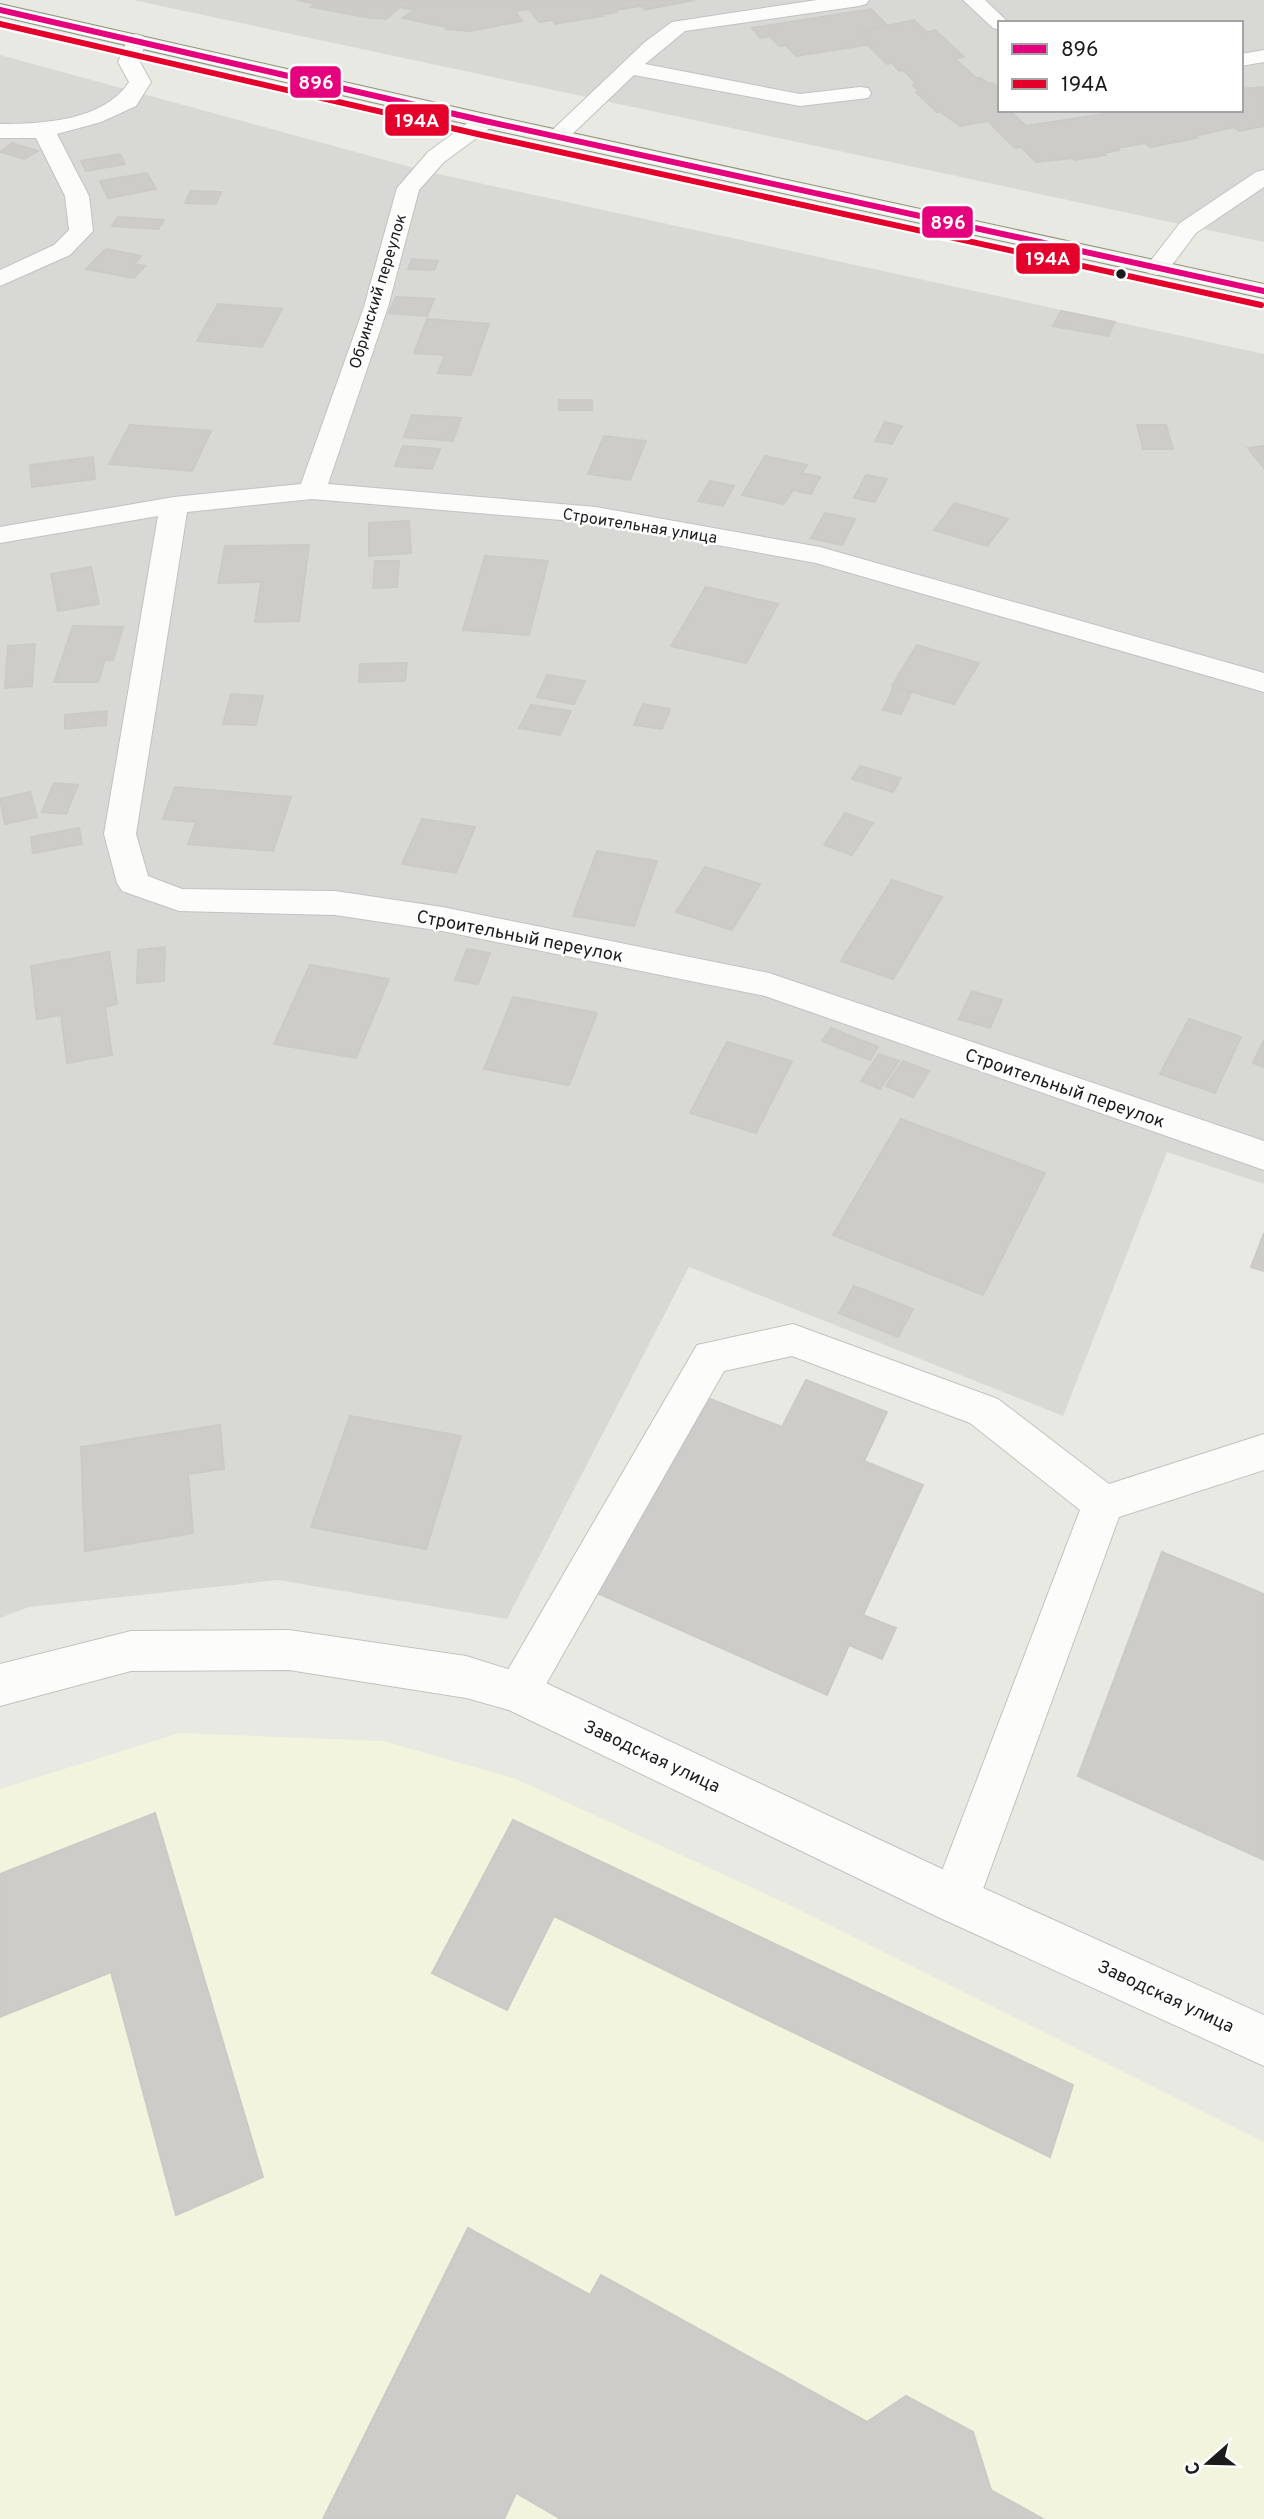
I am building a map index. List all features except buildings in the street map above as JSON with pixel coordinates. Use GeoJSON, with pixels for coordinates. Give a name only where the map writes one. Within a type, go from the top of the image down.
{"type":"FeatureCollection","features":[{"type":"Feature","properties":{"kind":"street"},"geometry":{"type":"LineString","coordinates":[[557,136],[652,46],[679,26],[790,4],[859,0]]}},
{"type":"Feature","properties":{"kind":"street"},"geometry":{"type":"LineString","coordinates":[[973,0],[998,22]]}},
{"type":"Feature","properties":{"kind":"street"},"geometry":{"type":"LineString","coordinates":[[0,10],[485,121],[1264,291]]}},
{"type":"Feature","properties":{"kind":"street"},"geometry":{"type":"LineString","coordinates":[[0,131],[44,131],[93,117],[128,101],[140,82],[129,62],[136,40]]}},
{"type":"Feature","properties":{"kind":"street"},"geometry":{"type":"LineString","coordinates":[[1243,60],[1264,57]]}},
{"type":"Feature","properties":{"kind":"street"},"geometry":{"type":"LineString","coordinates":[[630,68],[800,100],[860,93]]}},
{"type":"Feature","properties":{"kind":"street","name":"Обринский переулок"},"geometry":{"type":"LineString","coordinates":[[312,491],[376,307],[408,188],[436,157],[485,121]]}},
{"type":"Feature","properties":{"kind":"street"},"geometry":{"type":"LineString","coordinates":[[0,279],[62,250],[81,231],[77,196],[44,131]]}},
{"type":"Feature","properties":{"kind":"street"},"geometry":{"type":"LineString","coordinates":[[1157,268],[1188,228],[1264,177]]}},
{"type":"Feature","properties":{"kind":"street","name":"Строительная улица"},"geometry":{"type":"LineString","coordinates":[[0,535],[174,505],[312,491],[596,515],[820,555],[1264,683]]}},
{"type":"Feature","properties":{"kind":"street","name":"Строительный переулок"},"geometry":{"type":"LineString","coordinates":[[174,505],[120,834],[134,883],[179,900],[335,903],[442,919],[769,985],[1264,1156]]}},
{"type":"Feature","properties":{"kind":"street"},"geometry":{"type":"LineString","coordinates":[[517,1692],[710,1357],[793,1340],[984,1411],[1103,1504]]}},
{"type":"Feature","properties":{"kind":"street"},"geometry":{"type":"LineString","coordinates":[[1103,1504],[1264,1452]]}},
{"type":"Feature","properties":{"kind":"street"},"geometry":{"type":"LineString","coordinates":[[955,1900],[1103,1504]]}},
{"type":"Feature","properties":{"kind":"street","name":"Заводская улица"},"geometry":{"type":"LineString","coordinates":[[0,1685],[131,1651],[289,1650],[466,1677],[517,1692],[955,1900],[1264,2041]]}},
{"type":"Feature","properties":{"kind":"shaded area"},"geometry":{"type":"Polygon","coordinates":[[[133,0],[1264,0],[1264,242],[133,0]]]}},
{"type":"Feature","properties":{"kind":"shaded area"},"geometry":{"type":"Polygon","coordinates":[[[0,55],[429,172],[1264,354],[1264,1184],[1167,1152],[1063,1416],[689,1267],[507,1619],[278,1580],[29,1607],[0,1618],[0,55]]]}},
{"type":"Feature","properties":{"kind":"shaded area"},"geometry":{"type":"Polygon","coordinates":[[[180,1733],[383,1741],[516,1779],[785,1903],[1264,2142],[1264,2519],[0,2519],[0,1789],[180,1733]]]}},
{"type":"Feature","properties":{"kind":"transit line","name":"896"},"geometry":{"type":"LineString","coordinates":[[0,10],[485,121],[1264,291]]}},
{"type":"Feature","properties":{"kind":"transit line","name":"194А"},"geometry":{"type":"LineString","coordinates":[[0,24],[482,135],[1261,305]]}}]}
